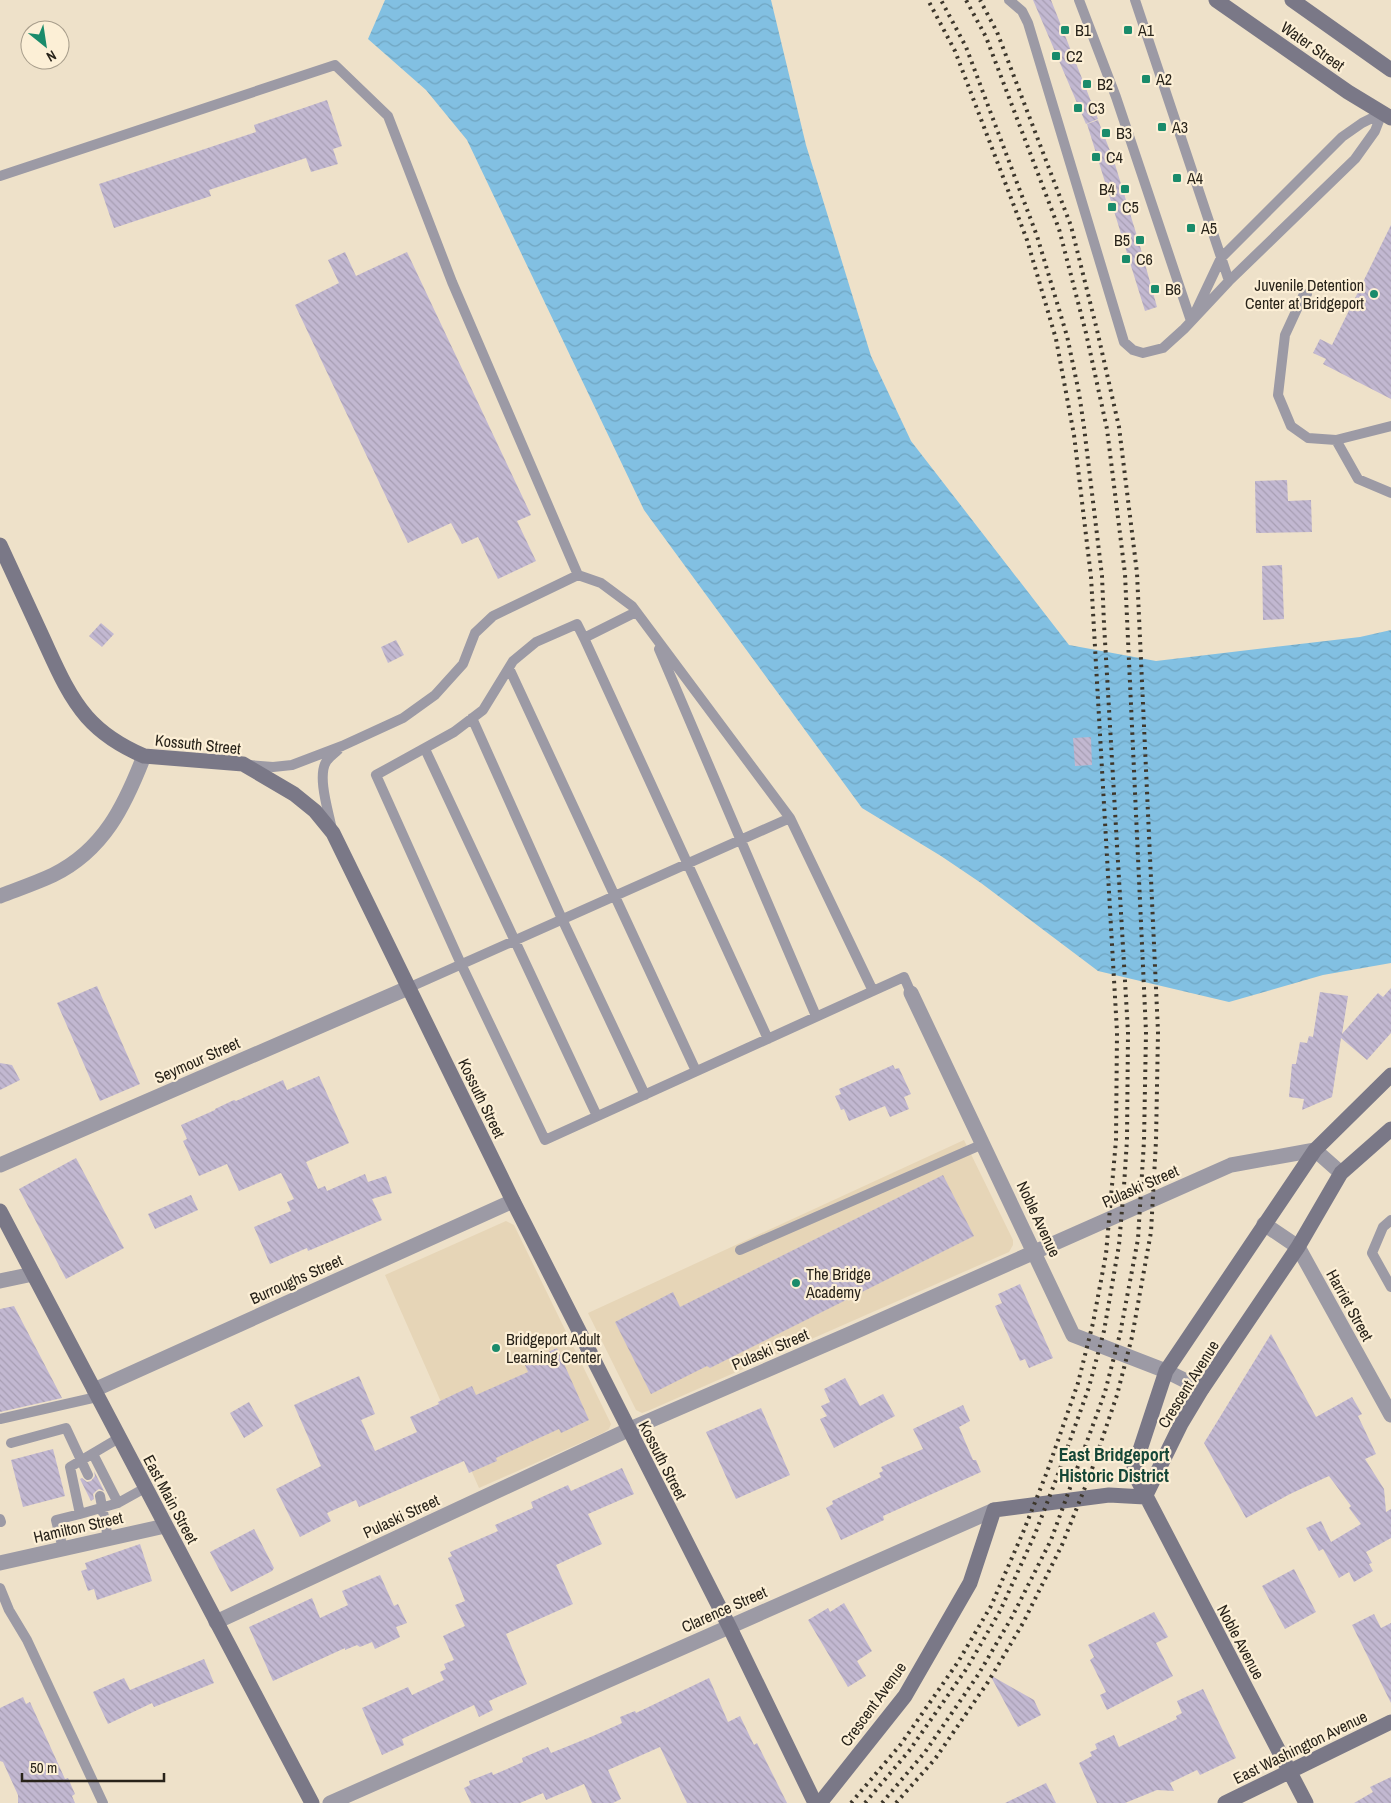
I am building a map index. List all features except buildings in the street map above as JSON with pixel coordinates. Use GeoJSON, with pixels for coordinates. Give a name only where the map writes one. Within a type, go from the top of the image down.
{"type":"FeatureCollection","features":[{"type":"Feature","properties":{"kind":"main road","name":"Water Street"},"geometry":{"type":"LineString","coordinates":[[1216,0],[1348,92],[1388,112]]}},
{"type":"Feature","properties":{"kind":"main road","name":"Water Street"},"geometry":{"type":"LineString","coordinates":[[1292,0],[1391,70]]}},
{"type":"Feature","properties":{"kind":"main road","name":"Kossuth Street"},"geometry":{"type":"LineString","coordinates":[[0,546],[50,654],[70,692],[87,716],[104,733],[129,750],[144,756],[243,764],[294,794],[315,811],[333,833],[513,1201],[729,1626],[815,1803]]}},
{"type":"Feature","properties":{"kind":"main road","name":"Crescent Avenue"},"geometry":{"type":"LineString","coordinates":[[1145,1497],[1133,1471],[1166,1370],[1315,1150],[1391,1075]]}},
{"type":"Feature","properties":{"kind":"main road","name":"Crescent Avenue"},"geometry":{"type":"LineString","coordinates":[[1145,1497],[1181,1424],[1202,1389],[1298,1247],[1341,1173],[1391,1129]]}},
{"type":"Feature","properties":{"kind":"main road","name":"East Main Street"},"geometry":{"type":"LineString","coordinates":[[0,1211],[164,1526],[312,1803]]}},
{"type":"Feature","properties":{"kind":"main road","name":"Clarence Street"},"geometry":{"type":"LineString","coordinates":[[994,1510],[1108,1495],[1145,1497]]}},
{"type":"Feature","properties":{"kind":"main road","name":"Noble Avenue"},"geometry":{"type":"LineString","coordinates":[[1145,1497],[1306,1803]]}},
{"type":"Feature","properties":{"kind":"main road","name":"Crescent Avenue"},"geometry":{"type":"LineString","coordinates":[[820,1803],[905,1696],[970,1583],[994,1510]]}},
{"type":"Feature","properties":{"kind":"main road","name":"East Washington Avenue"},"geometry":{"type":"LineString","coordinates":[[1225,1803],[1391,1722]]}},
{"type":"Feature","properties":{"kind":"street"},"geometry":{"type":"LineString","coordinates":[[0,896],[54,874],[77,861],[93,847],[110,827],[124,803],[144,756]]}},
{"type":"Feature","properties":{"kind":"street","name":"Seymour Street"},"geometry":{"type":"LineString","coordinates":[[0,1165],[408,988]]}},
{"type":"Feature","properties":{"kind":"street","name":"Noble Avenue"},"geometry":{"type":"LineString","coordinates":[[911,993],[1073,1335],[1166,1370],[1202,1389]]}},
{"type":"Feature","properties":{"kind":"street"},"geometry":{"type":"LineString","coordinates":[[1315,1150],[1341,1173]]}},
{"type":"Feature","properties":{"kind":"street","name":"Pulaski Street"},"geometry":{"type":"LineString","coordinates":[[216,1622],[628,1430],[1231,1165],[1315,1150]]}},
{"type":"Feature","properties":{"kind":"street","name":"Burroughs Street"},"geometry":{"type":"LineString","coordinates":[[95,1393],[513,1201]]}},
{"type":"Feature","properties":{"kind":"street","name":"Harriet Street"},"geometry":{"type":"LineString","coordinates":[[1264,1224],[1298,1247],[1391,1415]]}},
{"type":"Feature","properties":{"kind":"street"},"geometry":{"type":"LineString","coordinates":[[0,1281],[33,1274]]}},
{"type":"Feature","properties":{"kind":"street","name":"Clarence Street"},"geometry":{"type":"LineString","coordinates":[[330,1803],[994,1510]]}},
{"type":"Feature","properties":{"kind":"street","name":"Hamilton Street"},"geometry":{"type":"LineString","coordinates":[[0,1563],[164,1526]]}},
{"type":"Feature","properties":{"kind":"lane"},"geometry":{"type":"LineString","coordinates":[[1009,0],[1022,11],[1028,23],[1124,342],[1133,350],[1143,353],[1163,348],[1191,321],[1355,159],[1388,112]]}},
{"type":"Feature","properties":{"kind":"lane"},"geometry":{"type":"LineString","coordinates":[[1079,0],[1116,98],[1191,321]]}},
{"type":"Feature","properties":{"kind":"lane"},"geometry":{"type":"LineString","coordinates":[[1135,0],[1230,281]]}},
{"type":"Feature","properties":{"kind":"lane"},"geometry":{"type":"LineString","coordinates":[[0,176],[335,64],[388,116],[452,282],[578,575]]}},
{"type":"Feature","properties":{"kind":"lane"},"geometry":{"type":"LineString","coordinates":[[1191,321],[1222,258],[1342,137],[1362,122],[1388,112]]}},
{"type":"Feature","properties":{"kind":"lane"},"geometry":{"type":"LineString","coordinates":[[1307,294],[1303,296],[1285,335],[1278,395],[1291,426],[1308,438],[1336,440],[1391,426]]}},
{"type":"Feature","properties":{"kind":"lane"},"geometry":{"type":"LineString","coordinates":[[1336,440],[1358,478],[1391,493]]}},
{"type":"Feature","properties":{"kind":"lane"},"geometry":{"type":"LineString","coordinates":[[243,764],[282,767],[342,746],[403,718],[435,695],[463,664],[475,633],[493,616],[578,575],[601,583],[632,606],[790,818],[873,991]]}},
{"type":"Feature","properties":{"kind":"lane"},"geometry":{"type":"LineString","coordinates":[[584,638],[636,612]]}},
{"type":"Feature","properties":{"kind":"lane"},"geometry":{"type":"LineString","coordinates":[[768,1038],[577,624],[536,642],[513,661],[483,710],[454,732],[376,775],[461,964],[545,1140],[904,977],[911,993]]}},
{"type":"Feature","properties":{"kind":"lane"},"geometry":{"type":"LineString","coordinates":[[653,634],[816,1016]]}},
{"type":"Feature","properties":{"kind":"lane"},"geometry":{"type":"LineString","coordinates":[[509,668],[696,1071]]}},
{"type":"Feature","properties":{"kind":"lane"},"geometry":{"type":"LineString","coordinates":[[472,718],[562,920],[645,1094]]}},
{"type":"Feature","properties":{"kind":"lane"},"geometry":{"type":"LineString","coordinates":[[333,833],[323,785],[323,772],[326,761],[342,746]]}},
{"type":"Feature","properties":{"kind":"lane"},"geometry":{"type":"LineString","coordinates":[[425,749],[597,1116]]}},
{"type":"Feature","properties":{"kind":"lane"},"geometry":{"type":"LineString","coordinates":[[408,988],[790,818]]}},
{"type":"Feature","properties":{"kind":"lane"},"geometry":{"type":"LineString","coordinates":[[740,1250],[983,1144]]}},
{"type":"Feature","properties":{"kind":"lane"},"geometry":{"type":"LineString","coordinates":[[1391,1220],[1383,1227],[1372,1253],[1391,1287]]}},
{"type":"Feature","properties":{"kind":"lane"},"geometry":{"type":"LineString","coordinates":[[0,1419],[95,1393]]}},
{"type":"Feature","properties":{"kind":"lane"},"geometry":{"type":"LineString","coordinates":[[11,1443],[66,1428],[88,1475]]}},
{"type":"Feature","properties":{"kind":"lane"},"geometry":{"type":"LineString","coordinates":[[80,1514],[70,1467],[119,1438]]}},
{"type":"Feature","properties":{"kind":"lane"},"geometry":{"type":"LineString","coordinates":[[93,1454],[118,1503]]}},
{"type":"Feature","properties":{"kind":"lane"},"geometry":{"type":"LineString","coordinates":[[63,1548],[56,1520],[118,1503],[145,1488]]}},
{"type":"Feature","properties":{"kind":"lane"},"geometry":{"type":"LineString","coordinates":[[100,1496],[108,1538]]}},
{"type":"Feature","properties":{"kind":"lane"},"geometry":{"type":"LineString","coordinates":[[0,1588],[9,1610],[27,1640],[103,1803]]}},
{"type":"Feature","properties":{"kind":"shaded area","name":"The Bridge Academy"},"geometry":{"type":"Polygon","coordinates":[[[964,1140],[1013,1240],[1013,1245],[1009,1252],[650,1410],[642,1413],[636,1410],[588,1313],[964,1140]]]}},
{"type":"Feature","properties":{"kind":"shaded area","name":"Bridgeport Adult Learning Center"},"geometry":{"type":"Polygon","coordinates":[[[506,1221],[514,1225],[611,1424],[609,1429],[603,1433],[479,1488],[385,1275],[506,1221]]]}},
{"type":"Feature","properties":{"kind":"water"},"geometry":{"type":"Polygon","coordinates":[[[385,0],[771,0],[806,145],[871,356],[911,441],[1069,645],[1156,661],[1360,637],[1391,630],[1391,963],[1323,975],[1229,1002],[1098,971],[981,883],[941,856],[862,808],[644,510],[467,140],[426,90],[368,39],[385,0]]]}},
{"type":"Feature","properties":{"kind":"railway"},"geometry":{"type":"LineString","coordinates":[[851,1803],[901,1744],[958,1662],[991,1606],[1024,1530],[1047,1472],[1078,1383],[1093,1323],[1106,1254],[1116,1140],[1117,1032],[1091,577],[1074,435],[1056,339],[1027,240],[955,51],[928,0]]}},
{"type":"Feature","properties":{"kind":"railway"},"geometry":{"type":"LineString","coordinates":[[865,1803],[909,1751],[967,1668],[1000,1611],[1035,1534],[1089,1387],[1104,1331],[1119,1245],[1127,1140],[1128,1032],[1102,576],[1079,393],[1067,336],[1037,236],[966,47],[941,0]]}},
{"type":"Feature","properties":{"kind":"railway"},"geometry":{"type":"LineString","coordinates":[[882,1803],[925,1752],[978,1675],[1012,1617],[1051,1540],[1105,1392],[1120,1334],[1138,1239],[1144,1141],[1146,1032],[1125,574],[1107,429],[1086,333],[1059,229],[986,37],[966,0]]}},
{"type":"Feature","properties":{"kind":"railway"},"geometry":{"type":"LineString","coordinates":[[896,1803],[935,1759],[1003,1657],[1023,1623],[1062,1545],[1090,1475],[1117,1395],[1132,1337],[1151,1232],[1156,1141],[1158,1032],[1137,573],[1119,427],[1071,226],[997,32],[980,0]]}},
{"type":"Feature","properties":{"kind":"place","name":"B1"},"geometry":{"type":"Point","coordinates":[1065,30]}},
{"type":"Feature","properties":{"kind":"place","name":"A1"},"geometry":{"type":"Point","coordinates":[1128,30]}},
{"type":"Feature","properties":{"kind":"place","name":"C2"},"geometry":{"type":"Point","coordinates":[1056,56]}},
{"type":"Feature","properties":{"kind":"place","name":"A2"},"geometry":{"type":"Point","coordinates":[1146,79]}},
{"type":"Feature","properties":{"kind":"place","name":"B2"},"geometry":{"type":"Point","coordinates":[1087,84]}},
{"type":"Feature","properties":{"kind":"place","name":"C3"},"geometry":{"type":"Point","coordinates":[1078,108]}},
{"type":"Feature","properties":{"kind":"place","name":"A3"},"geometry":{"type":"Point","coordinates":[1162,127]}},
{"type":"Feature","properties":{"kind":"place","name":"B3"},"geometry":{"type":"Point","coordinates":[1106,133]}},
{"type":"Feature","properties":{"kind":"place","name":"C4"},"geometry":{"type":"Point","coordinates":[1096,157]}},
{"type":"Feature","properties":{"kind":"place","name":"A4"},"geometry":{"type":"Point","coordinates":[1177,178]}},
{"type":"Feature","properties":{"kind":"place","name":"B4"},"geometry":{"type":"Point","coordinates":[1125,189]}},
{"type":"Feature","properties":{"kind":"place","name":"C5"},"geometry":{"type":"Point","coordinates":[1112,207]}},
{"type":"Feature","properties":{"kind":"place","name":"A5"},"geometry":{"type":"Point","coordinates":[1191,228]}},
{"type":"Feature","properties":{"kind":"place","name":"B5"},"geometry":{"type":"Point","coordinates":[1140,240]}},
{"type":"Feature","properties":{"kind":"place","name":"C6"},"geometry":{"type":"Point","coordinates":[1126,259]}},
{"type":"Feature","properties":{"kind":"place","name":"B6"},"geometry":{"type":"Point","coordinates":[1155,289]}},
{"type":"Feature","properties":{"kind":"place","name":"Juvenile Detention Center at Bridgeport"},"geometry":{"type":"Point","coordinates":[1374,294]}},
{"type":"Feature","properties":{"kind":"place","name":"The Bridge Academy"},"geometry":{"type":"Point","coordinates":[796,1283]}},
{"type":"Feature","properties":{"kind":"place","name":"Bridgeport Adult Learning Center"},"geometry":{"type":"Point","coordinates":[496,1348]}},
{"type":"Feature","properties":{"kind":"district","name":"East Bridgeport Historic District"},"geometry":{"type":"Point","coordinates":[1114,1464]}}]}
